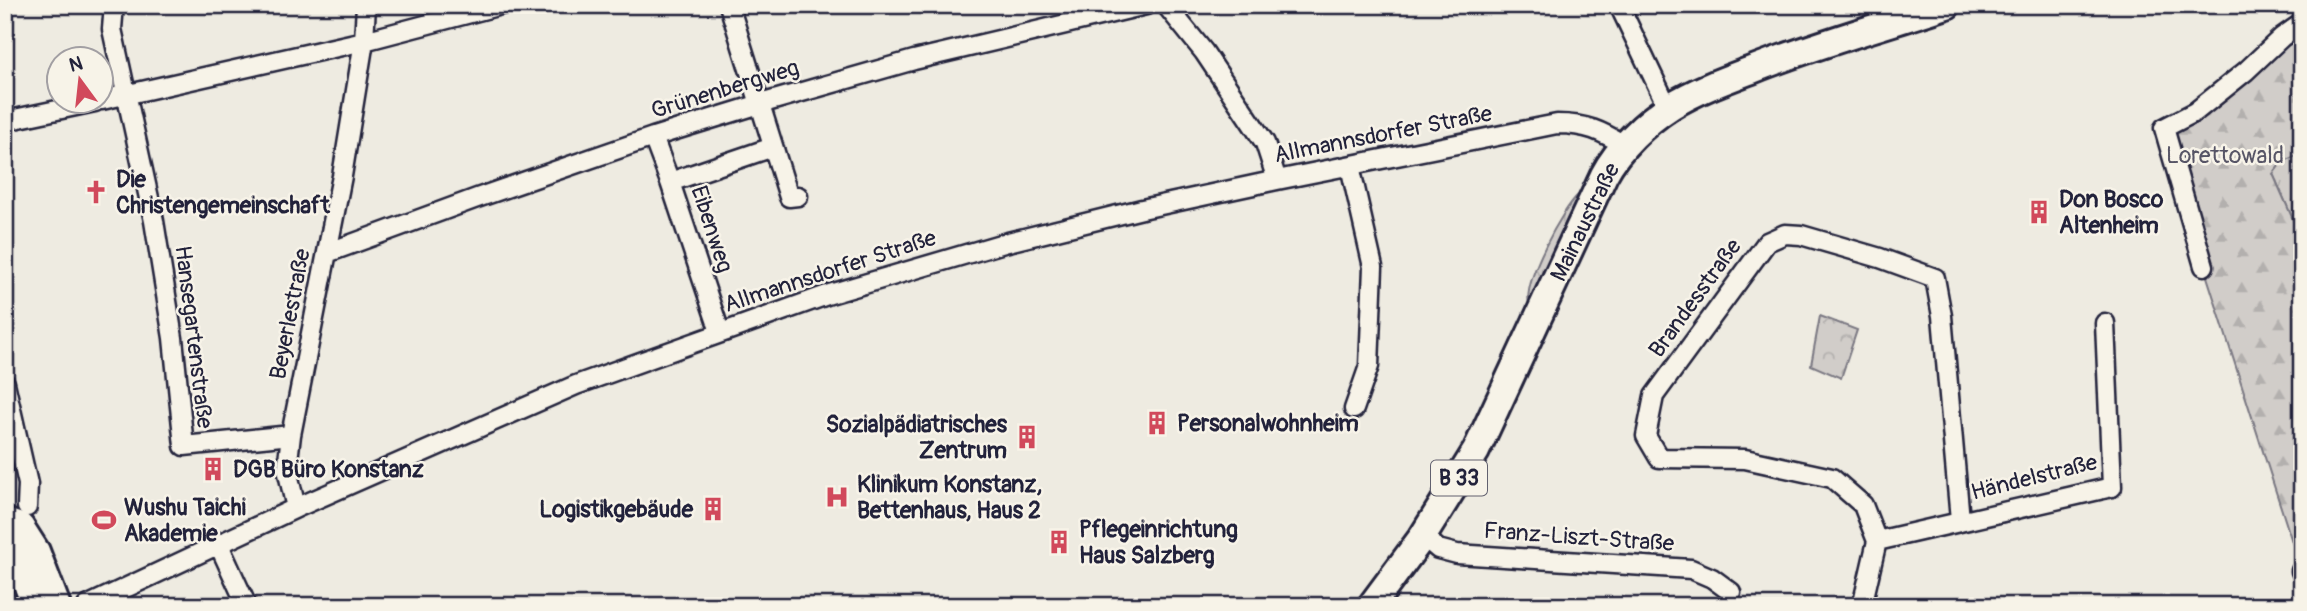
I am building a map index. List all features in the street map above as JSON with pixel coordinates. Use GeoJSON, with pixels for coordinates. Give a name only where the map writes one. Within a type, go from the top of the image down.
{"type":"FeatureCollection","features":[{"type":"Feature","properties":{"kind":"main road","name":"Mainaustraße"},"geometry":{"type":"LineString","coordinates":[[1371,606],[1423,536],[1476,451],[1604,174],[1609,164],[1626,146],[1668,108],[1714,84],[1883,15],[1947,5]]}},
{"type":"Feature","properties":{"kind":"main road"},"geometry":{"type":"LineString","coordinates":[[35,606],[10,546],[5,521],[22,526],[37,551],[58,606]]}},
{"type":"Feature","properties":{"kind":"street","name":"Hansegartenstraße"},"geometry":{"type":"LineString","coordinates":[[114,5],[112,29],[154,222],[173,338],[184,446],[291,435]]}},
{"type":"Feature","properties":{"kind":"street","name":"Beyerlestraße"},"geometry":{"type":"LineString","coordinates":[[296,508],[287,469],[291,435],[327,253],[364,41],[366,5]]}},
{"type":"Feature","properties":{"kind":"street"},"geometry":{"type":"LineString","coordinates":[[116,97],[364,41],[501,5]]}},
{"type":"Feature","properties":{"kind":"street"},"geometry":{"type":"LineString","coordinates":[[729,5],[789,197],[798,196]]}},
{"type":"Feature","properties":{"kind":"street","name":"Grünenbergweg"},"geometry":{"type":"LineString","coordinates":[[327,253],[653,137],[761,104],[914,60],[1146,5]]}},
{"type":"Feature","properties":{"kind":"street"},"geometry":{"type":"LineString","coordinates":[[1166,5],[1204,52],[1265,143],[1277,180]]}},
{"type":"Feature","properties":{"kind":"street"},"geometry":{"type":"LineString","coordinates":[[1619,5],[1668,108]]}},
{"type":"Feature","properties":{"kind":"street"},"geometry":{"type":"LineString","coordinates":[[2204,266],[2164,128],[2195,111],[2302,23]]}},
{"type":"Feature","properties":{"kind":"street"},"geometry":{"type":"LineString","coordinates":[[5,121],[46,112]]}},
{"type":"Feature","properties":{"kind":"street","name":"Allmannsdorfer Straße"},"geometry":{"type":"LineString","coordinates":[[87,606],[296,508],[576,385],[830,294],[992,247],[1142,209],[1557,124],[1595,128],[1626,146]]}},
{"type":"Feature","properties":{"kind":"street","name":"Eibenweg"},"geometry":{"type":"LineString","coordinates":[[653,137],[720,332]]}},
{"type":"Feature","properties":{"kind":"street"},"geometry":{"type":"LineString","coordinates":[[670,182],[773,147]]}},
{"type":"Feature","properties":{"kind":"street"},"geometry":{"type":"LineString","coordinates":[[1350,166],[1373,267],[1369,366],[1354,409]]}},
{"type":"Feature","properties":{"kind":"street","name":"Brandesstraße"},"geometry":{"type":"LineString","coordinates":[[1877,541],[1863,505],[1832,478],[1745,459],[1659,458],[1646,436],[1654,396],[1767,242],[1785,234],[1801,235],[1836,245],[1935,278],[1942,316],[1960,520]]}},
{"type":"Feature","properties":{"kind":"street","name":"Händelstraße"},"geometry":{"type":"LineString","coordinates":[[1877,541],[2112,487],[2105,323]]}},
{"type":"Feature","properties":{"kind":"street"},"geometry":{"type":"LineString","coordinates":[[5,383],[28,484],[27,507]]}},
{"type":"Feature","properties":{"kind":"street","name":"Franz-Liszt-Straße"},"geometry":{"type":"LineString","coordinates":[[1423,536],[1438,549],[1457,554],[1691,569],[1712,578],[1731,592]]}},
{"type":"Feature","properties":{"kind":"street"},"geometry":{"type":"LineString","coordinates":[[1862,606],[1877,541]]}},
{"type":"Feature","properties":{"kind":"street"},"geometry":{"type":"LineString","coordinates":[[219,545],[247,606]]}},
{"type":"Feature","properties":{"kind":"green space","name":"Lorettowald"},"geometry":{"type":"Polygon","coordinates":[[[2302,23],[2302,153],[2282,162],[2273,174],[2302,240],[2302,573],[2194,236],[2164,128],[2302,23]]]}},
{"type":"Feature","properties":{"kind":"green space"},"geometry":{"type":"Polygon","coordinates":[[[2302,153],[2302,240],[2273,174],[2282,162],[2302,153]]]}},
{"type":"Feature","properties":{"kind":"green space"},"geometry":{"type":"Polygon","coordinates":[[[1579,194],[1529,304],[1532,280],[1545,246],[1563,214],[1579,194]]]}},
{"type":"Feature","properties":{"kind":"green space"},"geometry":{"type":"Polygon","coordinates":[[[1820,316],[1857,330],[1841,378],[1811,365],[1820,316]]]}},
{"type":"Feature","properties":{"kind":"place","name":"Die Christengemeinschaft"},"geometry":{"type":"Point","coordinates":[96,192]}},
{"type":"Feature","properties":{"kind":"place","name":"Don Bosco Altenheim"},"geometry":{"type":"Point","coordinates":[2039,212]}},
{"type":"Feature","properties":{"kind":"place","name":"Personalwohnheim"},"geometry":{"type":"Point","coordinates":[1157,423]}},
{"type":"Feature","properties":{"kind":"place","name":"Sozialpädiatrisches Zentrum"},"geometry":{"type":"Point","coordinates":[1027,437]}},
{"type":"Feature","properties":{"kind":"place","name":"DGB Büro Konstanz"},"geometry":{"type":"Point","coordinates":[213,469]}},
{"type":"Feature","properties":{"kind":"place","name":"Klinikum Konstanz, Bettenhaus, Haus 2"},"geometry":{"type":"Point","coordinates":[837,497]}},
{"type":"Feature","properties":{"kind":"place","name":"Logistikgebäude"},"geometry":{"type":"Point","coordinates":[713,509]}},
{"type":"Feature","properties":{"kind":"place","name":"Wushu Taichi Akademie"},"geometry":{"type":"Point","coordinates":[104,520]}},
{"type":"Feature","properties":{"kind":"place","name":"Pflegeinrichtung Haus Salzberg"},"geometry":{"type":"Point","coordinates":[1059,542]}}]}
